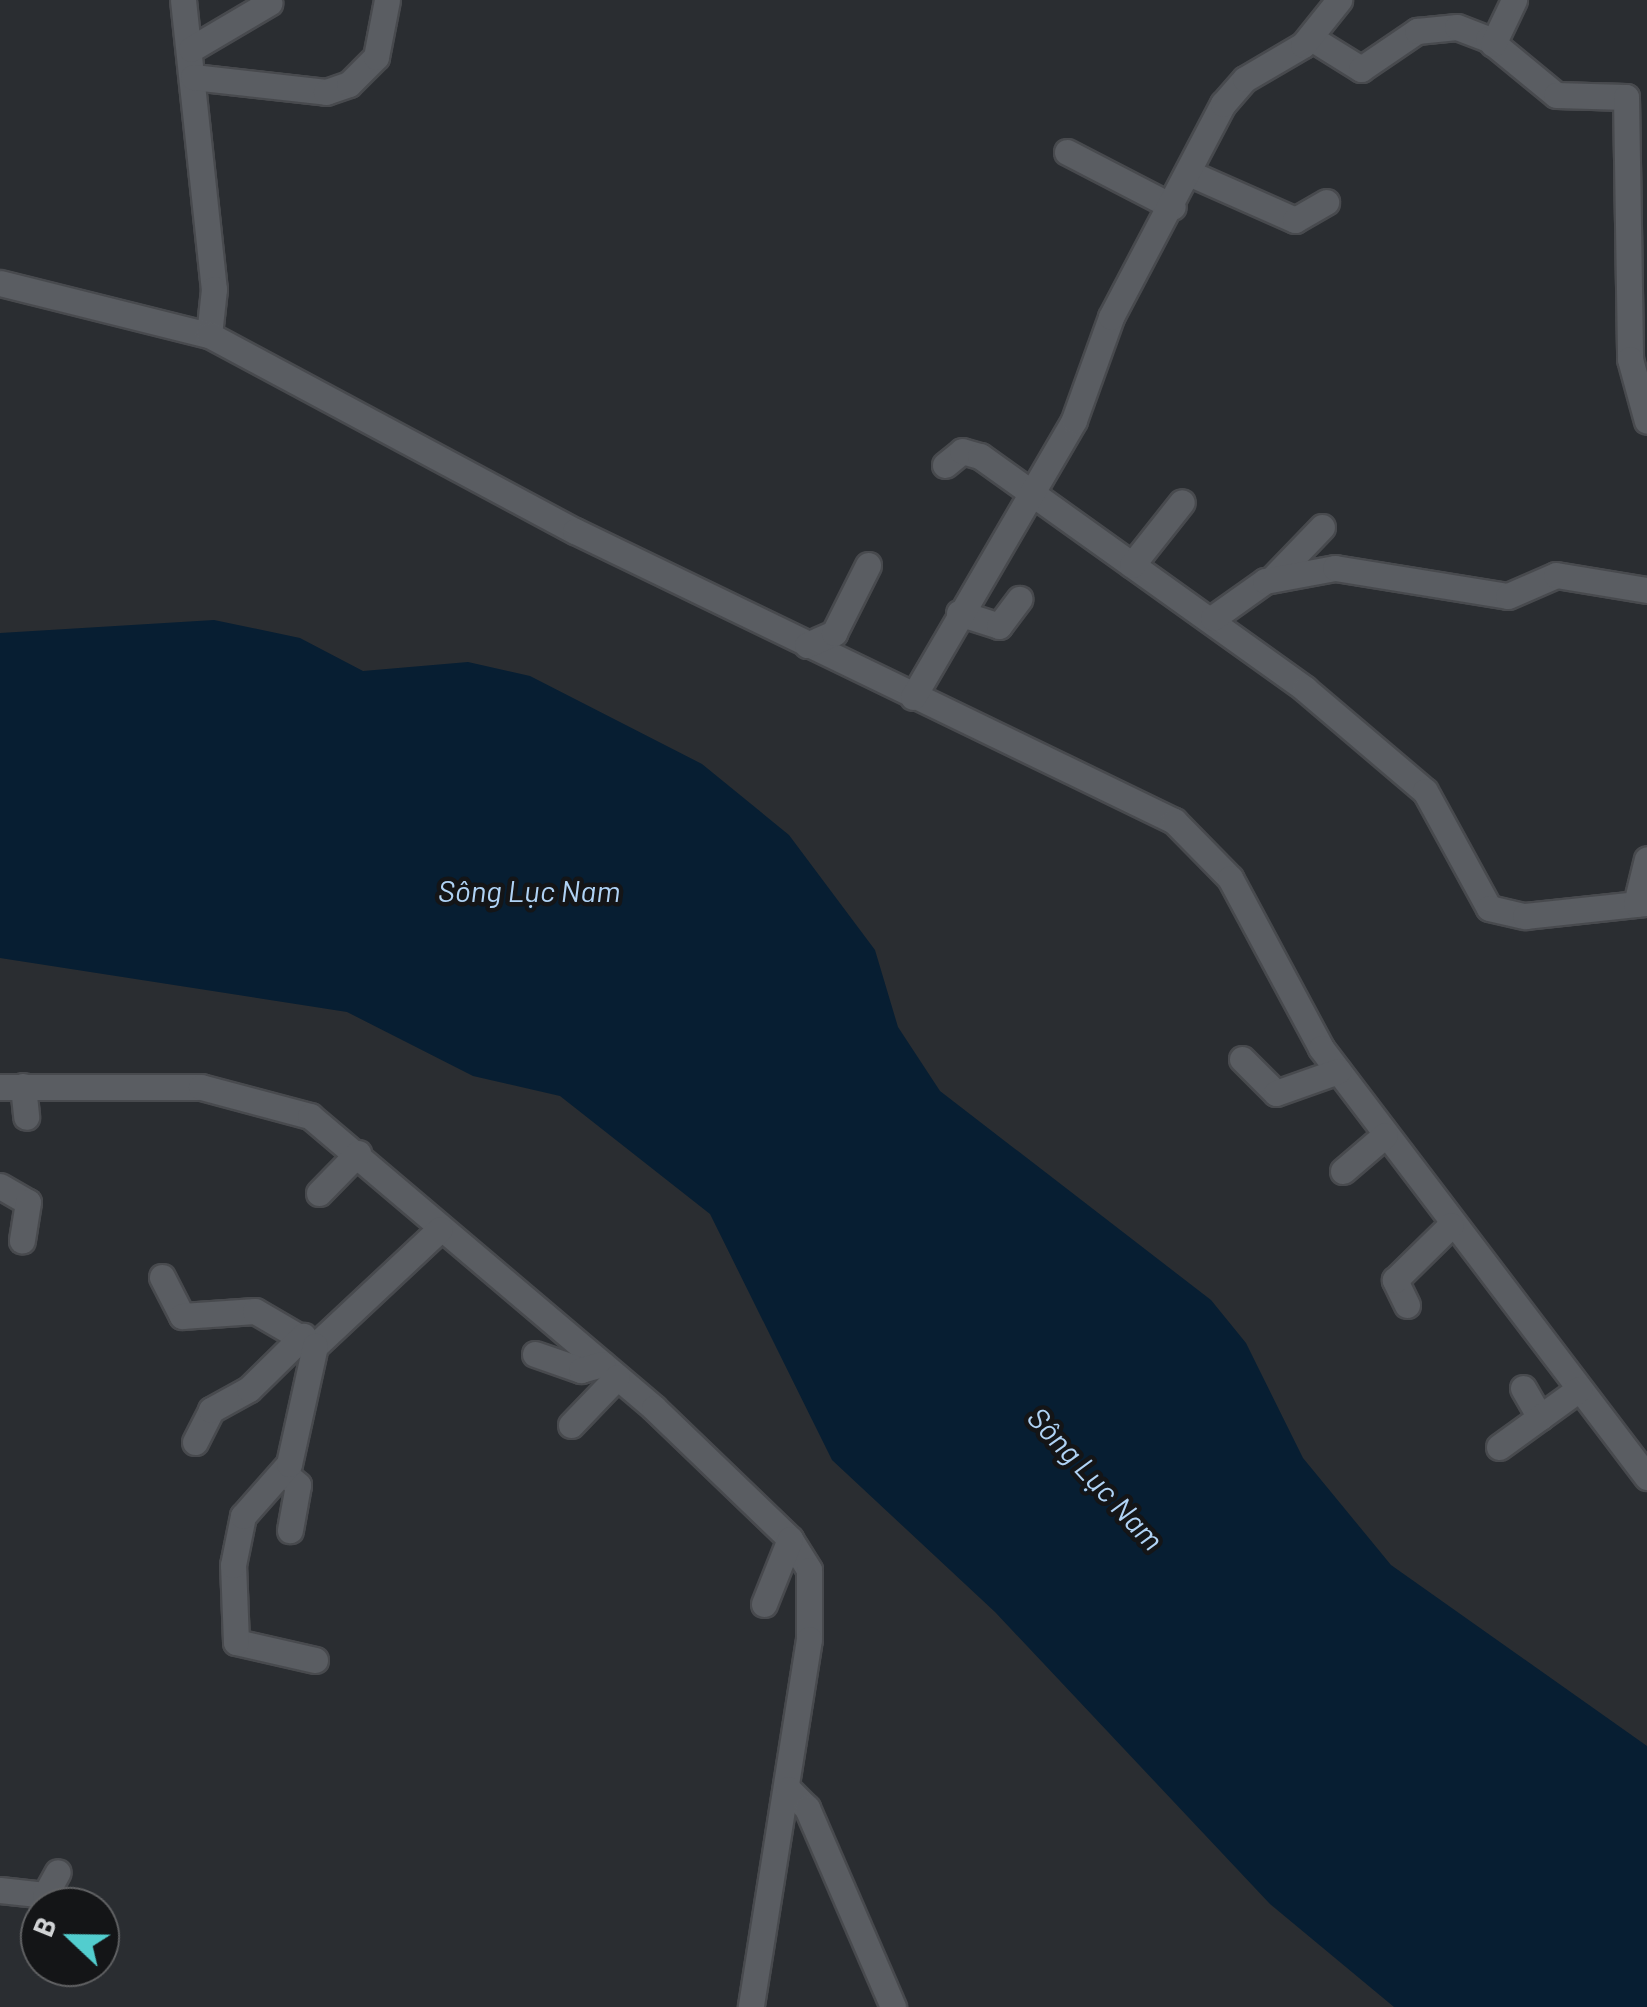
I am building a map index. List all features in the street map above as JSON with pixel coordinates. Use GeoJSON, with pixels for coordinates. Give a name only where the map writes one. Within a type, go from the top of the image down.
{"type":"FeatureCollection","features":[{"type":"Feature","properties":{"kind":"street"},"geometry":{"type":"LineString","coordinates":[[183,0],[214,289],[210,335]]}},
{"type":"Feature","properties":{"kind":"street"},"geometry":{"type":"LineString","coordinates":[[193,77],[326,92],[349,84],[376,57],[387,0]]}},
{"type":"Feature","properties":{"kind":"street"},"geometry":{"type":"LineString","coordinates":[[1493,44],[1514,0]]}},
{"type":"Feature","properties":{"kind":"street"},"geometry":{"type":"LineString","coordinates":[[191,49],[269,4]]}},
{"type":"Feature","properties":{"kind":"street"},"geometry":{"type":"LineString","coordinates":[[912,696],[1074,420],[1111,316],[1173,208],[1196,176],[1234,89],[1311,38],[1328,5]]}},
{"type":"Feature","properties":{"kind":"street"},"geometry":{"type":"LineString","coordinates":[[1311,38],[1361,68],[1428,26],[1472,30],[1556,95],[1636,95],[1637,303],[1647,421]]}},
{"type":"Feature","properties":{"kind":"street"},"geometry":{"type":"LineString","coordinates":[[1067,152],[1173,208]]}},
{"type":"Feature","properties":{"kind":"street"},"geometry":{"type":"LineString","coordinates":[[1196,176],[1199,190],[1228,201]]}},
{"type":"Feature","properties":{"kind":"street"},"geometry":{"type":"LineString","coordinates":[[1196,176],[1295,220],[1326,202]]}},
{"type":"Feature","properties":{"kind":"street"},"geometry":{"type":"LineString","coordinates":[[0,284],[210,335],[807,645],[1174,821],[1207,846],[1338,1071],[1451,1226],[1647,1477]]}},
{"type":"Feature","properties":{"kind":"street"},"geometry":{"type":"LineString","coordinates":[[945,464],[971,453],[1213,618],[1425,792],[1490,908],[1525,916],[1641,903],[1647,859]]}},
{"type":"Feature","properties":{"kind":"street"},"geometry":{"type":"LineString","coordinates":[[1132,565],[1182,502]]}},
{"type":"Feature","properties":{"kind":"street"},"geometry":{"type":"LineString","coordinates":[[1213,618],[1272,578],[1322,528]]}},
{"type":"Feature","properties":{"kind":"street"},"geometry":{"type":"LineString","coordinates":[[807,645],[834,632],[868,565]]}},
{"type":"Feature","properties":{"kind":"street"},"geometry":{"type":"LineString","coordinates":[[1272,578],[1357,568],[1508,596],[1556,575],[1647,590]]}},
{"type":"Feature","properties":{"kind":"street"},"geometry":{"type":"LineString","coordinates":[[959,613],[999,626],[1019,599]]}},
{"type":"Feature","properties":{"kind":"street"},"geometry":{"type":"LineString","coordinates":[[1242,1059],[1276,1093],[1338,1071]]}},
{"type":"Feature","properties":{"kind":"street"},"geometry":{"type":"LineString","coordinates":[[26,1117],[12,1087],[201,1087],[286,1106],[358,1153],[440,1229],[610,1371],[790,1538],[812,1584],[788,1789],[751,2007]]}},
{"type":"Feature","properties":{"kind":"street"},"geometry":{"type":"LineString","coordinates":[[1343,1170],[1384,1134]]}},
{"type":"Feature","properties":{"kind":"street"},"geometry":{"type":"LineString","coordinates":[[319,1193],[358,1153]]}},
{"type":"Feature","properties":{"kind":"street"},"geometry":{"type":"LineString","coordinates":[[0,1186],[28,1202],[22,1241]]}},
{"type":"Feature","properties":{"kind":"street"},"geometry":{"type":"LineString","coordinates":[[1407,1305],[1395,1280],[1451,1226]]}},
{"type":"Feature","properties":{"kind":"street"},"geometry":{"type":"LineString","coordinates":[[194,1442],[211,1410],[249,1390],[440,1229]]}},
{"type":"Feature","properties":{"kind":"street"},"geometry":{"type":"LineString","coordinates":[[162,1278],[182,1316],[255,1311],[309,1341]]}},
{"type":"Feature","properties":{"kind":"street"},"geometry":{"type":"LineString","coordinates":[[309,1341],[285,1474],[242,1516],[233,1630],[244,1651],[314,1660]]}},
{"type":"Feature","properties":{"kind":"street"},"geometry":{"type":"LineString","coordinates":[[535,1354],[581,1370],[610,1371]]}},
{"type":"Feature","properties":{"kind":"street"},"geometry":{"type":"LineString","coordinates":[[571,1425],[610,1371]]}},
{"type":"Feature","properties":{"kind":"street"},"geometry":{"type":"LineString","coordinates":[[1523,1388],[1540,1418]]}},
{"type":"Feature","properties":{"kind":"street"},"geometry":{"type":"LineString","coordinates":[[1499,1448],[1580,1389]]}},
{"type":"Feature","properties":{"kind":"street"},"geometry":{"type":"LineString","coordinates":[[285,1474],[298,1486],[290,1530]]}},
{"type":"Feature","properties":{"kind":"street"},"geometry":{"type":"LineString","coordinates":[[764,1604],[790,1538]]}},
{"type":"Feature","properties":{"kind":"street"},"geometry":{"type":"LineString","coordinates":[[788,1789],[807,1808],[893,2007]]}},
{"type":"Feature","properties":{"kind":"street"},"geometry":{"type":"LineString","coordinates":[[0,1890],[45,1895],[58,1872]]}},
{"type":"Feature","properties":{"kind":"water","name":"Sông Lục Nam"},"geometry":{"type":"Polygon","coordinates":[[[214,620],[300,638],[363,671],[468,662],[530,676],[702,764],[789,835],[875,950],[898,1027],[940,1091],[1211,1300],[1246,1343],[1303,1458],[1391,1565],[1647,1746],[1647,2007],[1394,2007],[1270,1904],[995,1612],[832,1460],[710,1214],[560,1096],[473,1076],[347,1012],[0,958],[0,633],[214,620]]]}}]}
